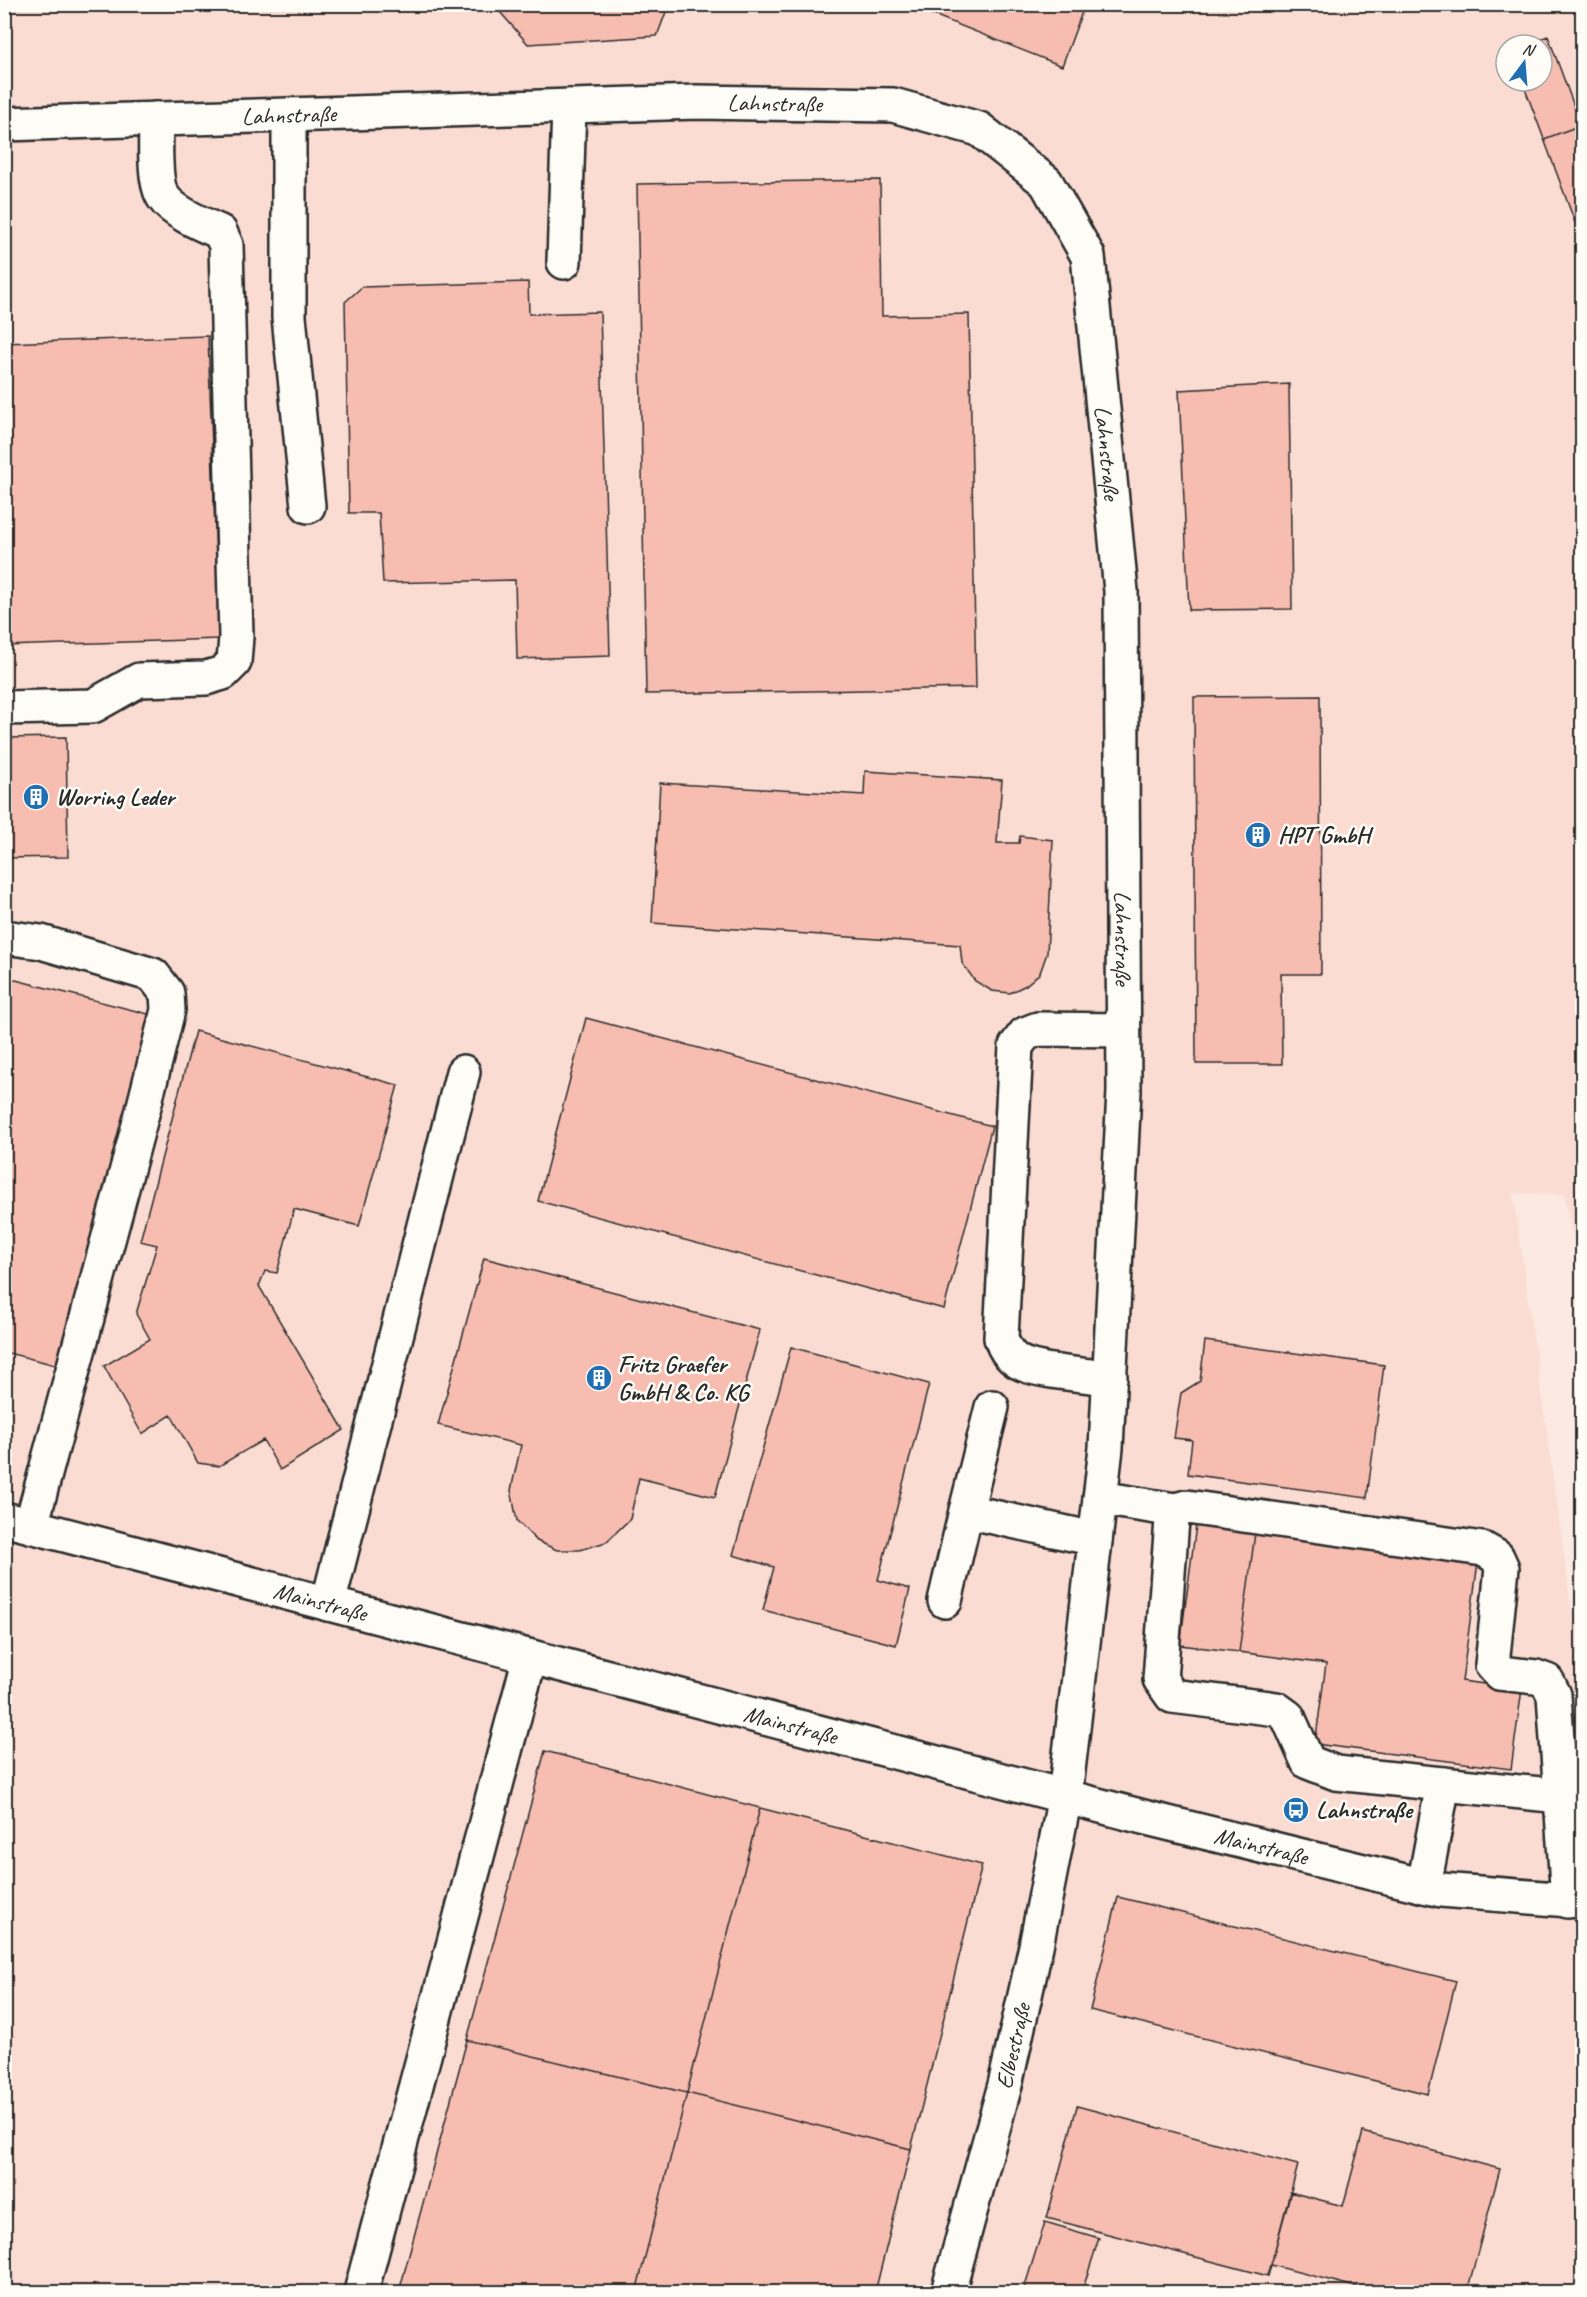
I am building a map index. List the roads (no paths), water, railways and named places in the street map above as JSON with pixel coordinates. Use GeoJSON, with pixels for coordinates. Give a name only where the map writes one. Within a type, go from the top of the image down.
{"type":"FeatureCollection","features":[{"type":"Feature","properties":{"kind":"street","name":"Lahnstraße"},"geometry":{"type":"LineString","coordinates":[[4,124],[730,102],[893,105],[980,129],[1046,182],[1088,256],[1119,580],[1124,1091],[1106,1448],[1065,1796]]}},
{"type":"Feature","properties":{"kind":"street"},"geometry":{"type":"LineString","coordinates":[[564,262],[569,106]]}},
{"type":"Feature","properties":{"kind":"street"},"geometry":{"type":"LineString","coordinates":[[289,115],[289,317],[308,506]]}},
{"type":"Feature","properties":{"kind":"street"},"geometry":{"type":"LineString","coordinates":[[4,708],[93,706],[139,680],[206,678],[223,673],[234,662],[236,637],[226,245],[220,232],[192,219],[164,200],[159,188],[156,119]]}},
{"type":"Feature","properties":{"kind":"street"},"geometry":{"type":"LineString","coordinates":[[4,937],[41,942],[153,975],[167,993],[168,1010],[143,1110],[18,1523]]}},
{"type":"Feature","properties":{"kind":"street"},"geometry":{"type":"LineString","coordinates":[[1110,1378],[1030,1367],[1017,1361],[1005,1350],[1001,1338],[1016,1046],[1024,1034],[1038,1029],[1123,1030]]}},
{"type":"Feature","properties":{"kind":"street"},"geometry":{"type":"LineString","coordinates":[[328,1604],[463,1072]]}},
{"type":"Feature","properties":{"kind":"street"},"geometry":{"type":"LineString","coordinates":[[945,1601],[992,1407]]}},
{"type":"Feature","properties":{"kind":"street"},"geometry":{"type":"LineString","coordinates":[[1100,1498],[1175,1510],[1187,1507],[1483,1549],[1497,1557],[1502,1568],[1492,1665],[1498,1672],[1536,1677],[1547,1681],[1554,1695],[1560,1796],[1575,1901]]}},
{"type":"Feature","properties":{"kind":"street"},"geometry":{"type":"LineString","coordinates":[[1175,1510],[1172,1520],[1160,1679],[1172,1696],[1277,1709],[1288,1716],[1308,1762],[1336,1773],[1560,1796]]}},
{"type":"Feature","properties":{"kind":"street"},"geometry":{"type":"LineString","coordinates":[[966,1511],[1095,1539]]}},
{"type":"Feature","properties":{"kind":"street","name":"Mainstraße"},"geometry":{"type":"LineString","coordinates":[[18,1523],[1065,1796],[1424,1886],[1441,1890],[1575,1901]]}},
{"type":"Feature","properties":{"kind":"street"},"geometry":{"type":"LineString","coordinates":[[361,2292],[530,1657]]}},
{"type":"Feature","properties":{"kind":"street"},"geometry":{"type":"LineString","coordinates":[[1424,1886],[1443,1784]]}},
{"type":"Feature","properties":{"kind":"street","name":"Elbestraße"},"geometry":{"type":"LineString","coordinates":[[948,2292],[1009,2069],[1065,1796]]}},
{"type":"Feature","properties":{"kind":"place","name":"Worring Leder"},"geometry":{"type":"Point","coordinates":[36,797]}},
{"type":"Feature","properties":{"kind":"place","name":"HPT GmbH"},"geometry":{"type":"Point","coordinates":[1258,835]}},
{"type":"Feature","properties":{"kind":"place","name":"Fritz Graefer GmbH & Co. KG"},"geometry":{"type":"Point","coordinates":[599,1378]}},
{"type":"Feature","properties":{"kind":"place","name":"Lahnstraße"},"geometry":{"type":"Point","coordinates":[1296,1810]}}]}
